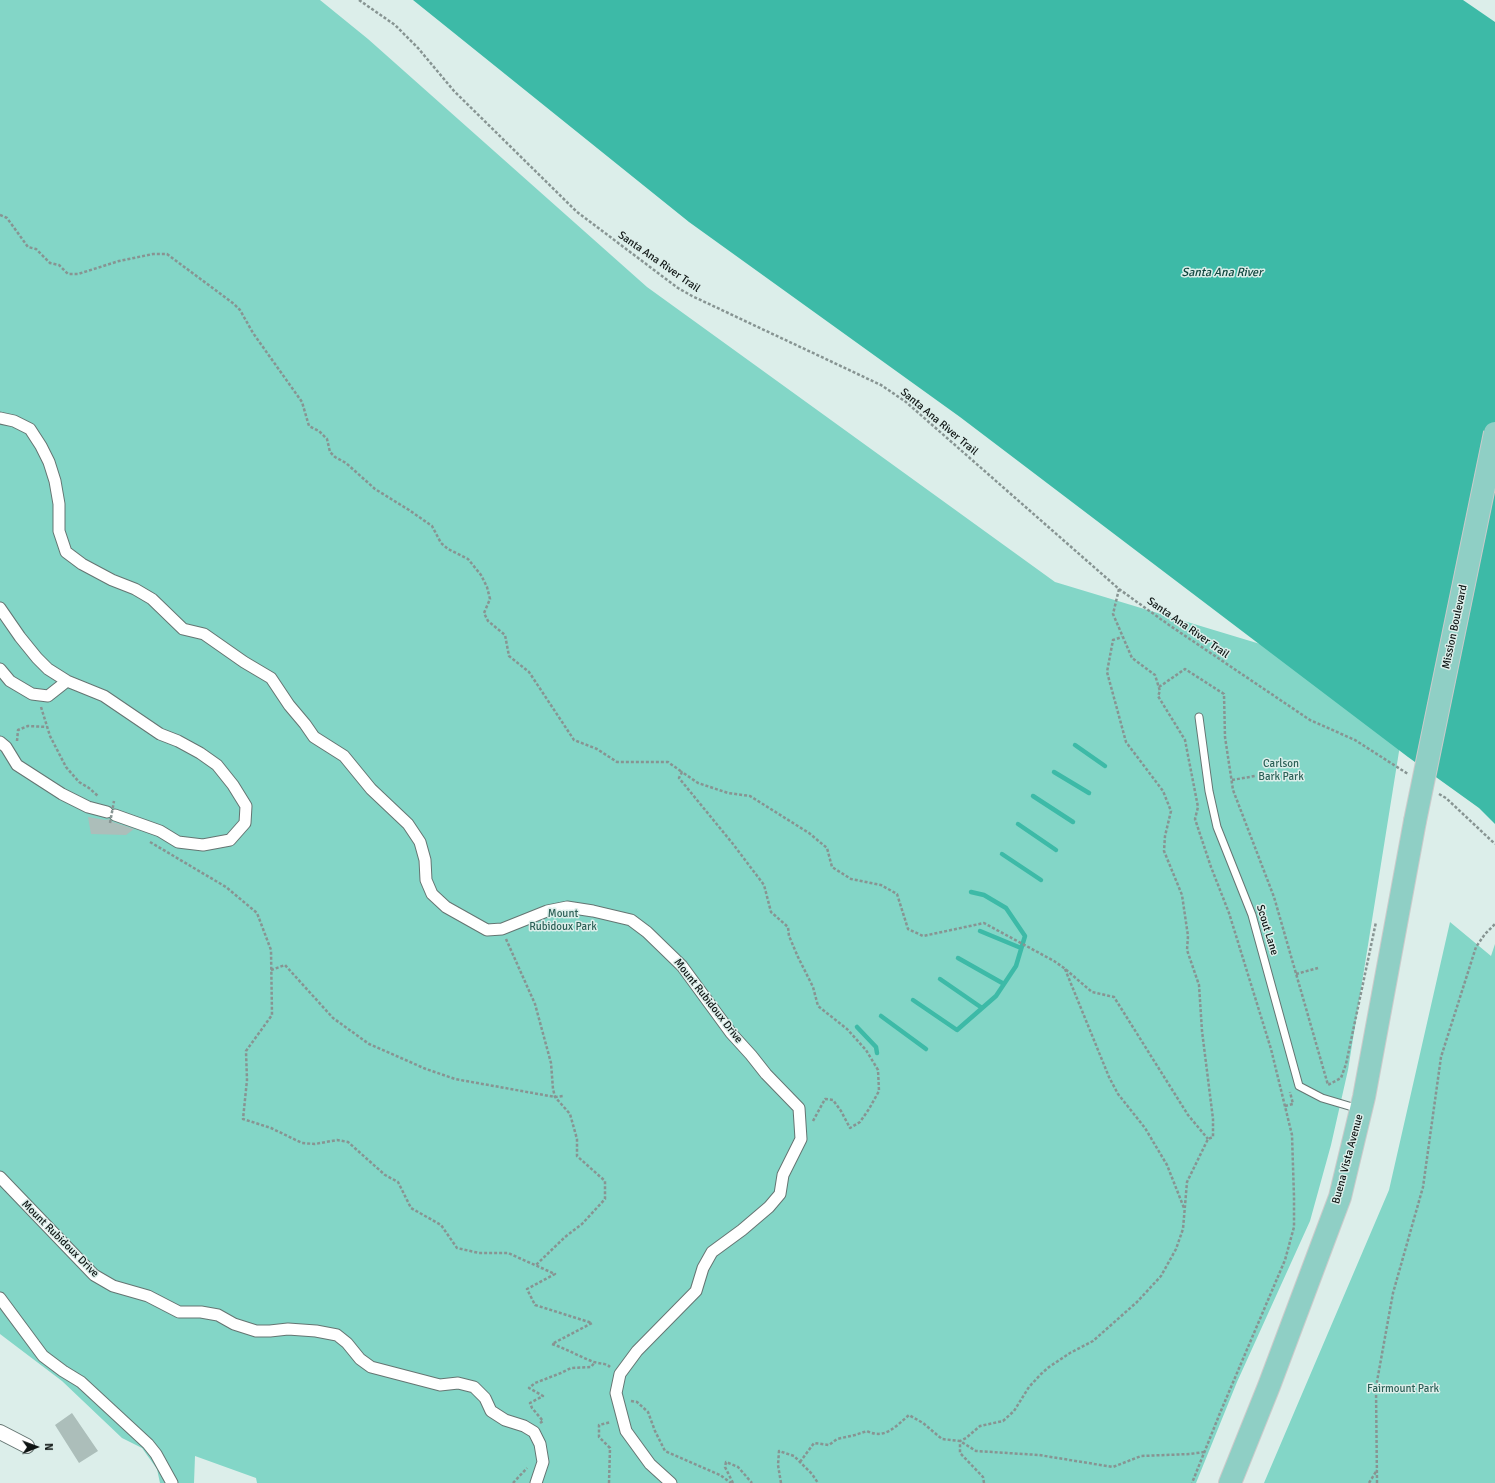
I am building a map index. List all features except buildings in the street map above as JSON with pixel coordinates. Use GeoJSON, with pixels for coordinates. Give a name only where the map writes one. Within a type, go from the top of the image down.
{"type":"FeatureCollection","features":[{"type":"Feature","properties":{"kind":"main road","name":"Mission Boulevard"},"geometry":{"type":"LineString","coordinates":[[1415,821],[1495,433]]}},
{"type":"Feature","properties":{"kind":"main road","name":"Buena Vista Avenue"},"geometry":{"type":"LineString","coordinates":[[1230,1483],[1272,1379],[1340,1197],[1361,1110],[1415,821]]}},
{"type":"Feature","properties":{"kind":"street"},"geometry":{"type":"LineString","coordinates":[[0,418],[14,421],[30,429],[44,451],[55,481],[59,504],[59,531],[66,552],[82,564],[152,599],[183,629],[204,634],[244,662],[271,678],[289,705],[314,737],[344,756],[371,789],[408,824],[420,842],[425,860],[426,880],[432,894],[446,907],[487,930],[502,930]]}},
{"type":"Feature","properties":{"kind":"street"},"geometry":{"type":"LineString","coordinates":[[0,608],[37,658],[48,669],[68,681],[104,696],[160,734],[178,741],[200,753],[217,765],[233,785],[246,806],[245,823],[230,840],[203,845],[178,842],[160,831],[111,817],[62,794],[17,765],[3,744]]}},
{"type":"Feature","properties":{"kind":"street"},"geometry":{"type":"LineString","coordinates":[[0,669],[10,681],[32,694],[37,695],[48,696],[68,681]]}},
{"type":"Feature","properties":{"kind":"street","name":"Mount Rubidoux Drive"},"geometry":{"type":"LineString","coordinates":[[502,930],[547,911],[566,907],[593,911],[631,920],[647,932],[682,966],[731,1033],[752,1055],[766,1074],[799,1108],[801,1139],[783,1175],[780,1194],[769,1207],[742,1230],[712,1252],[703,1268],[696,1291],[637,1351],[620,1374],[616,1393],[626,1431],[650,1464],[671,1483]]}},
{"type":"Feature","properties":{"kind":"street","name":"Mount Rubidoux Drive"},"geometry":{"type":"LineString","coordinates":[[0,1177],[94,1275],[113,1286],[148,1296],[179,1312],[201,1312],[218,1315],[234,1324],[256,1331],[288,1329],[316,1331],[337,1336],[347,1343],[360,1359],[371,1367],[440,1385],[458,1383],[474,1387],[484,1398],[491,1411],[505,1420],[530,1429]]}},
{"type":"Feature","properties":{"kind":"street"},"geometry":{"type":"LineString","coordinates":[[0,1298],[44,1356],[58,1368],[81,1382],[148,1444],[156,1454],[172,1483]]}},
{"type":"Feature","properties":{"kind":"street"},"geometry":{"type":"LineString","coordinates":[[530,1429],[534,1432],[540,1444],[543,1462],[536,1483]]}},
{"type":"Feature","properties":{"kind":"street"},"geometry":{"type":"LineString","coordinates":[[0,1432],[27,1446]]}},
{"type":"Feature","properties":{"kind":"lane","name":"Scout Lane"},"geometry":{"type":"LineString","coordinates":[[1199,717],[1209,791],[1217,827],[1252,915],[1299,1086]]}},
{"type":"Feature","properties":{"kind":"lane"},"geometry":{"type":"LineString","coordinates":[[1299,1086],[1322,1098],[1361,1110]]}},
{"type":"Feature","properties":{"kind":"path","name":"Santa Ana River Trail"},"geometry":{"type":"LineString","coordinates":[[359,0],[394,25],[418,48],[454,91],[577,212],[678,288],[881,385],[906,402],[1119,589],[1169,625],[1310,720],[1355,740],[1411,776]]}},
{"type":"Feature","properties":{"kind":"path"},"geometry":{"type":"LineString","coordinates":[[0,215],[7,218],[28,247],[36,249],[50,263],[60,265],[68,274],[78,274],[119,261],[154,254],[167,254],[234,304],[240,310],[253,333],[302,402],[309,426],[319,431],[327,440],[330,452],[335,457],[346,463],[375,490],[409,510],[432,526],[442,543],[448,549],[468,559],[473,564],[487,587],[490,600],[484,613],[488,621],[505,635],[508,656],[529,672],[574,740],[597,748],[617,762],[668,762],[698,783],[728,793],[750,796],[809,833],[827,848],[832,867],[851,879],[881,885],[897,894],[908,929],[923,936],[984,923],[1054,961],[1092,992],[1114,997],[1188,1114],[1208,1139]]}},
{"type":"Feature","properties":{"kind":"path"},"geometry":{"type":"LineString","coordinates":[[1119,589],[1113,614],[1122,637],[1132,658],[1155,675],[1160,691],[1158,696],[1185,740],[1198,807],[1195,819],[1246,965],[1271,1049],[1292,1135],[1294,1227],[1285,1260],[1192,1483]]}},
{"type":"Feature","properties":{"kind":"path"},"geometry":{"type":"LineString","coordinates":[[960,1441],[980,1426],[1003,1421],[1014,1411],[1029,1387],[1049,1367],[1093,1341],[1137,1302],[1161,1276],[1176,1249],[1183,1229],[1187,1182],[1208,1139],[1214,1137],[1202,1031],[1199,985],[1187,950],[1188,936],[1182,895],[1164,851],[1165,836],[1171,811],[1163,791],[1126,742],[1107,672],[1113,640],[1122,637]]}},
{"type":"Feature","properties":{"kind":"path"},"geometry":{"type":"LineString","coordinates":[[1159,688],[1184,669],[1224,694],[1225,737],[1233,790],[1274,897],[1328,1085],[1341,1078],[1346,1064],[1377,919]]}},
{"type":"Feature","properties":{"kind":"path"},"geometry":{"type":"LineString","coordinates":[[37,695],[47,727],[66,767],[79,782],[89,788],[100,798]]}},
{"type":"Feature","properties":{"kind":"path"},"geometry":{"type":"LineString","coordinates":[[3,744],[17,745],[18,730],[28,726],[47,727]]}},
{"type":"Feature","properties":{"kind":"path"},"geometry":{"type":"LineString","coordinates":[[682,772],[679,778],[733,844],[764,885],[771,912],[788,927],[789,936],[813,987],[818,1006],[847,1029],[866,1050],[878,1070],[879,1091],[860,1122],[850,1128],[833,1100],[825,1099],[812,1122]]}},
{"type":"Feature","properties":{"kind":"path"},"geometry":{"type":"LineString","coordinates":[[1232,780],[1255,776]]}},
{"type":"Feature","properties":{"kind":"path"},"geometry":{"type":"LineString","coordinates":[[1434,791],[1446,798],[1495,844]]}},
{"type":"Feature","properties":{"kind":"path"},"geometry":{"type":"LineString","coordinates":[[111,817],[114,801]]}},
{"type":"Feature","properties":{"kind":"path"},"geometry":{"type":"LineString","coordinates":[[148,840],[226,887],[256,913],[271,950],[272,1015],[246,1051],[247,1080],[243,1119],[271,1128],[302,1143],[315,1144],[338,1140],[348,1142],[384,1175],[398,1182],[411,1208],[441,1225],[457,1248],[479,1253],[508,1253],[555,1274],[527,1290],[535,1305],[592,1323],[552,1344],[565,1348],[595,1362],[608,1365],[620,1378]]}},
{"type":"Feature","properties":{"kind":"path"},"geometry":{"type":"LineString","coordinates":[[1377,1483],[1376,1387],[1393,1293],[1423,1187],[1441,1057],[1476,947],[1485,934],[1495,924]]}},
{"type":"Feature","properties":{"kind":"path"},"geometry":{"type":"LineString","coordinates":[[502,930],[535,1004],[551,1064],[555,1097],[570,1114],[578,1139],[577,1156],[605,1181],[604,1199],[582,1224],[565,1237],[536,1265]]}},
{"type":"Feature","properties":{"kind":"path"},"geometry":{"type":"LineString","coordinates":[[271,970],[285,965],[333,1018],[369,1044],[388,1053],[455,1079],[555,1097],[563,1096]]}},
{"type":"Feature","properties":{"kind":"path"},"geometry":{"type":"LineString","coordinates":[[1064,968],[1109,1077],[1118,1094],[1145,1128],[1166,1165],[1184,1209]]}},
{"type":"Feature","properties":{"kind":"path"},"geometry":{"type":"LineString","coordinates":[[1296,974],[1318,968]]}},
{"type":"Feature","properties":{"kind":"path"},"geometry":{"type":"LineString","coordinates":[[1285,1106],[1293,1104],[1289,1088],[1299,1086]]}},
{"type":"Feature","properties":{"kind":"path"},"geometry":{"type":"LineString","coordinates":[[530,1429],[543,1421],[532,1408],[530,1403],[543,1396],[529,1388],[534,1383],[571,1368],[590,1367],[595,1362]]}},
{"type":"Feature","properties":{"kind":"path"},"geometry":{"type":"LineString","coordinates":[[618,1400],[637,1402],[648,1412],[665,1451],[720,1475],[732,1483]]}},
{"type":"Feature","properties":{"kind":"path"},"geometry":{"type":"LineString","coordinates":[[800,1462],[814,1443],[829,1445],[837,1438],[867,1431],[874,1435],[888,1432],[909,1415],[923,1422],[942,1439],[960,1441],[976,1451],[1038,1455],[1113,1467],[1141,1456],[1204,1452]]}},
{"type":"Feature","properties":{"kind":"path"},"geometry":{"type":"LineString","coordinates":[[609,1483],[610,1448],[599,1437],[599,1425],[623,1419]]}},
{"type":"Feature","properties":{"kind":"path"},"geometry":{"type":"LineString","coordinates":[[960,1441],[960,1453],[983,1477],[984,1483]]}},
{"type":"Feature","properties":{"kind":"path"},"geometry":{"type":"LineString","coordinates":[[781,1483],[778,1465],[779,1451],[794,1456],[812,1474],[818,1483]]}},
{"type":"Feature","properties":{"kind":"path"},"geometry":{"type":"LineString","coordinates":[[732,1483],[725,1467],[726,1462],[738,1467],[752,1483]]}},
{"type":"Feature","properties":{"kind":"path"},"geometry":{"type":"LineString","coordinates":[[513,1483],[529,1466]]}},
{"type":"Feature","properties":{"kind":"path"},"geometry":{"type":"LineString","coordinates":[[1369,1483],[1377,1470]]}},
{"type":"Feature","properties":{"kind":"green space","name":"Mount Rubidoux Park"},"geometry":{"type":"Polygon","coordinates":[[[0,0],[320,0],[368,39],[647,287],[1055,582],[1409,689],[1348,1070],[1331,1145],[1310,1221],[1237,1382],[1196,1483],[257,1483],[256,1478],[195,1456],[194,1483],[160,1483],[157,1469],[142,1448],[122,1438],[62,1381],[0,1334],[0,0]]]}},
{"type":"Feature","properties":{"kind":"green space","name":"Fairmount Park"},"geometry":{"type":"Polygon","coordinates":[[[1450,922],[1491,956],[1495,944],[1495,1483],[1264,1483],[1389,1190],[1450,922]]]}},
{"type":"Feature","properties":{"kind":"water","name":"Santa Ana River"},"geometry":{"type":"Polygon","coordinates":[[[413,0],[1463,0],[1495,22],[1495,824],[1479,808],[1408,757],[960,417],[689,222],[413,0]]]}},
{"type":"Feature","properties":{"kind":"waterway"},"geometry":{"type":"LineString","coordinates":[[1075,745],[1105,766]]}},
{"type":"Feature","properties":{"kind":"waterway"},"geometry":{"type":"LineString","coordinates":[[1054,772],[1089,793]]}},
{"type":"Feature","properties":{"kind":"waterway"},"geometry":{"type":"LineString","coordinates":[[1033,796],[1073,822]]}},
{"type":"Feature","properties":{"kind":"waterway"},"geometry":{"type":"LineString","coordinates":[[1018,824],[1056,850]]}},
{"type":"Feature","properties":{"kind":"waterway"},"geometry":{"type":"LineString","coordinates":[[1002,854],[1041,880]]}},
{"type":"Feature","properties":{"kind":"waterway"},"geometry":{"type":"LineString","coordinates":[[913,1000],[957,1030],[996,996],[1016,966],[1025,936],[1006,908],[984,895],[971,892]]}},
{"type":"Feature","properties":{"kind":"waterway"},"geometry":{"type":"LineString","coordinates":[[980,931],[1021,948]]}},
{"type":"Feature","properties":{"kind":"waterway"},"geometry":{"type":"LineString","coordinates":[[958,958],[1004,984]]}},
{"type":"Feature","properties":{"kind":"waterway"},"geometry":{"type":"LineString","coordinates":[[940,979],[982,1008]]}},
{"type":"Feature","properties":{"kind":"waterway"},"geometry":{"type":"LineString","coordinates":[[881,1016],[926,1049]]}},
{"type":"Feature","properties":{"kind":"waterway"},"geometry":{"type":"LineString","coordinates":[[857,1027],[876,1047],[877,1053]]}},
{"type":"Feature","properties":{"kind":"park label","name":"Carlson Bark Park"},"geometry":{"type":"Point","coordinates":[1281,770]}}]}
